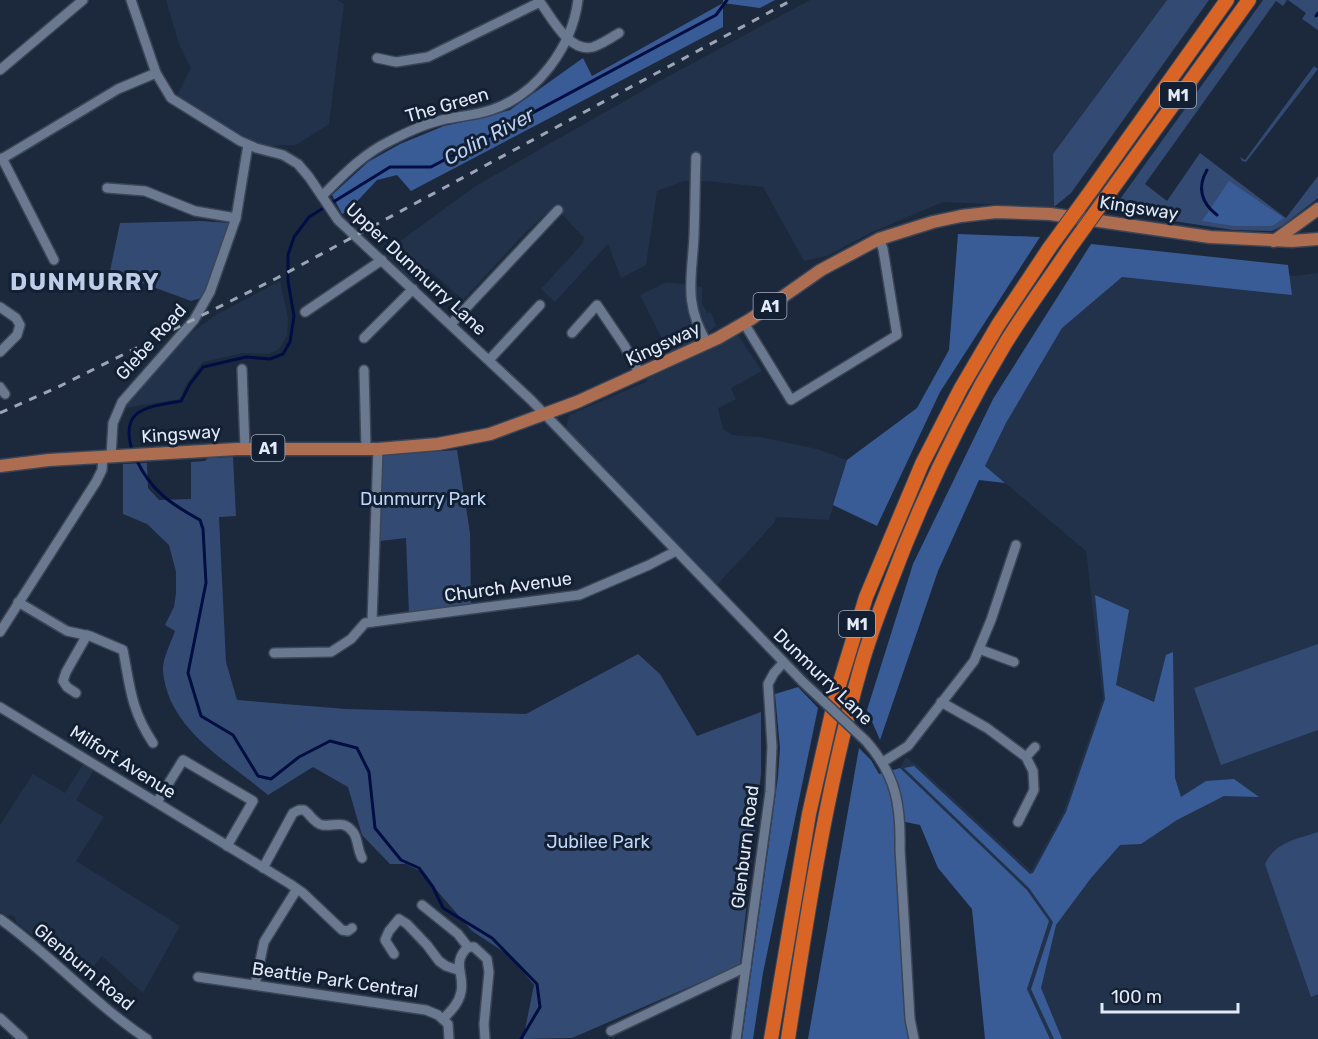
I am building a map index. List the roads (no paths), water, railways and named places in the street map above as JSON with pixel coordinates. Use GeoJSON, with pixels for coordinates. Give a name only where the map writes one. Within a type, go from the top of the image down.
{"type":"FeatureCollection","features":[{"type":"Feature","properties":{"kind":"highway","name":"M1"},"geometry":{"type":"LineString","coordinates":[[771,1039],[809,814],[836,695],[866,597],[918,473],[961,388],[998,325],[1050,247],[1227,0]]}},
{"type":"Feature","properties":{"kind":"highway","name":"M1"},"geometry":{"type":"LineString","coordinates":[[788,1039],[818,851],[832,781],[860,668],[907,538],[975,395],[1006,342],[1069,249],[1249,0]]}},
{"type":"Feature","properties":{"kind":"main road"},"geometry":{"type":"LineString","coordinates":[[1274,241],[1318,209]]}},
{"type":"Feature","properties":{"kind":"main road","name":"Kingsway"},"geometry":{"type":"LineString","coordinates":[[0,466],[245,448],[372,449],[466,439],[490,434],[545,415],[640,375],[707,343],[744,323],[821,270],[879,240],[933,222],[996,212],[1050,214],[1210,237],[1274,241],[1318,239]]}},
{"type":"Feature","properties":{"kind":"street"},"geometry":{"type":"LineString","coordinates":[[0,70],[83,0]]}},
{"type":"Feature","properties":{"kind":"street","name":"Upper Dunmurry Lane"},"geometry":{"type":"LineString","coordinates":[[131,0],[156,73],[171,99],[248,145],[292,159],[309,177],[334,215],[545,415]]}},
{"type":"Feature","properties":{"kind":"street","name":"The Green"},"geometry":{"type":"LineString","coordinates":[[323,198],[360,160],[389,141],[443,120],[490,111],[518,97],[542,75],[558,56],[568,38],[578,0]]}},
{"type":"Feature","properties":{"kind":"street"},"geometry":{"type":"LineString","coordinates":[[378,58],[396,62],[428,57],[540,2],[577,46],[591,47],[619,33]]}},
{"type":"Feature","properties":{"kind":"street"},"geometry":{"type":"LineString","coordinates":[[54,260],[1,159],[118,89],[156,73]]}},
{"type":"Feature","properties":{"kind":"street","name":"Glebe Road"},"geometry":{"type":"LineString","coordinates":[[107,457],[113,423],[122,402],[201,310],[221,266],[236,218],[248,145]]}},
{"type":"Feature","properties":{"kind":"street"},"geometry":{"type":"LineString","coordinates":[[696,157],[690,296],[693,314],[707,343]]}},
{"type":"Feature","properties":{"kind":"street"},"geometry":{"type":"LineString","coordinates":[[107,188],[145,191],[195,212],[236,218]]}},
{"type":"Feature","properties":{"kind":"street"},"geometry":{"type":"LineString","coordinates":[[450,324],[558,210]]}},
{"type":"Feature","properties":{"kind":"street"},"geometry":{"type":"LineString","coordinates":[[744,323],[791,400],[888,341],[897,335],[883,249],[879,240]]}},
{"type":"Feature","properties":{"kind":"street"},"geometry":{"type":"LineString","coordinates":[[305,312],[382,260]]}},
{"type":"Feature","properties":{"kind":"street"},"geometry":{"type":"LineString","coordinates":[[364,338],[413,289]]}},
{"type":"Feature","properties":{"kind":"street"},"geometry":{"type":"LineString","coordinates":[[489,360],[540,305]]}},
{"type":"Feature","properties":{"kind":"street"},"geometry":{"type":"LineString","coordinates":[[572,333],[597,305],[624,345],[640,375]]}},
{"type":"Feature","properties":{"kind":"street"},"geometry":{"type":"LineString","coordinates":[[0,307],[16,318],[20,325],[17,335],[0,352]]}},
{"type":"Feature","properties":{"kind":"street"},"geometry":{"type":"LineString","coordinates":[[242,369],[245,448]]}},
{"type":"Feature","properties":{"kind":"street"},"geometry":{"type":"LineString","coordinates":[[274,653],[331,652],[351,639],[364,623],[372,622],[372,449],[364,370]]}},
{"type":"Feature","properties":{"kind":"street","name":"Dunmurry Lane"},"geometry":{"type":"LineString","coordinates":[[545,415],[783,663],[866,741],[883,762],[893,784],[901,821],[900,849],[910,1020],[914,1039]]}},
{"type":"Feature","properties":{"kind":"street"},"geometry":{"type":"LineString","coordinates":[[0,632],[96,482],[107,457]]}},
{"type":"Feature","properties":{"kind":"street"},"geometry":{"type":"LineString","coordinates":[[883,762],[908,746],[974,661],[1016,545]]}},
{"type":"Feature","properties":{"kind":"street","name":"Church Avenue"},"geometry":{"type":"LineString","coordinates":[[372,622],[579,595],[676,551]]}},
{"type":"Feature","properties":{"kind":"street"},"geometry":{"type":"LineString","coordinates":[[18,602],[67,631],[87,635],[123,650],[133,706],[153,743]]}},
{"type":"Feature","properties":{"kind":"street"},"geometry":{"type":"LineString","coordinates":[[76,693],[63,681],[87,635]]}},
{"type":"Feature","properties":{"kind":"street"},"geometry":{"type":"LineString","coordinates":[[979,649],[1014,662]]}},
{"type":"Feature","properties":{"kind":"street","name":"Glenburn Road"},"geometry":{"type":"LineString","coordinates":[[736,1039],[771,775],[772,746],[768,684],[783,663]]}},
{"type":"Feature","properties":{"kind":"street"},"geometry":{"type":"LineString","coordinates":[[941,702],[987,728],[1026,757],[1033,771],[1034,790],[1018,822]]}},
{"type":"Feature","properties":{"kind":"street","name":"Milfort Avenue"},"geometry":{"type":"LineString","coordinates":[[0,706],[297,889],[342,930],[348,931],[352,928]]}},
{"type":"Feature","properties":{"kind":"street"},"geometry":{"type":"LineString","coordinates":[[1026,757],[1035,747]]}},
{"type":"Feature","properties":{"kind":"street"},"geometry":{"type":"LineString","coordinates":[[157,802],[183,760],[253,801],[227,846]]}},
{"type":"Feature","properties":{"kind":"street"},"geometry":{"type":"LineString","coordinates":[[263,868],[293,813],[299,810],[304,810],[316,822],[324,825],[339,823],[347,825],[355,835],[357,850],[362,858]]}},
{"type":"Feature","properties":{"kind":"street"},"geometry":{"type":"LineString","coordinates":[[255,985],[264,942],[297,889]]}},
{"type":"Feature","properties":{"kind":"street"},"geometry":{"type":"LineString","coordinates":[[422,905],[458,934],[468,947]]}},
{"type":"Feature","properties":{"kind":"street"},"geometry":{"type":"LineString","coordinates":[[394,954],[385,940],[399,919],[427,945],[439,961],[458,970]]}},
{"type":"Feature","properties":{"kind":"street","name":"Glenburn Road"},"geometry":{"type":"LineString","coordinates":[[0,920],[43,953],[114,1016],[147,1039]]}},
{"type":"Feature","properties":{"kind":"street"},"geometry":{"type":"LineString","coordinates":[[449,1039],[449,1028],[443,1019],[457,1004],[461,992],[462,981],[458,970],[463,952],[468,947],[474,947],[487,959],[489,972],[484,1024],[485,1039]]}},
{"type":"Feature","properties":{"kind":"street"},"geometry":{"type":"LineString","coordinates":[[610,1031],[746,967]]}},
{"type":"Feature","properties":{"kind":"street","name":"Beattie Park Central"},"geometry":{"type":"LineString","coordinates":[[198,977],[426,1010],[443,1019]]}},
{"type":"Feature","properties":{"kind":"street"},"geometry":{"type":"LineString","coordinates":[[0,1018],[22,1039]]}},
{"type":"Feature","properties":{"kind":"waterway","name":"Colin River"},"geometry":{"type":"LineString","coordinates":[[133,453],[129,438],[132,419],[146,408],[181,401],[203,367],[246,357],[270,359],[283,354],[290,342],[294,316],[288,281],[288,255],[294,237],[309,217],[390,167],[431,167],[716,15],[727,0]]}},
{"type":"Feature","properties":{"kind":"waterway"},"geometry":{"type":"LineString","coordinates":[[1207,170],[1202,183],[1202,194],[1207,205],[1217,215]]}},
{"type":"Feature","properties":{"kind":"waterway","name":"Colin River"},"geometry":{"type":"LineString","coordinates":[[136,459],[155,488],[171,502],[200,520],[203,529],[206,583],[188,673],[201,716],[233,735],[258,776],[271,779],[299,757],[330,741],[357,748],[369,772],[375,828],[401,860],[419,868],[433,887],[443,908],[492,938],[537,984],[540,1007],[521,1039]]}},
{"type":"Feature","properties":{"kind":"railway"},"geometry":{"type":"LineString","coordinates":[[0,413],[56,388],[277,278],[792,0]]}},
{"type":"Feature","properties":{"kind":"district","name":"DUNMURRY"},"geometry":{"type":"Point","coordinates":[85,282]}},
{"type":"Feature","properties":{"kind":"park label","name":"Dunmurry Park"},"geometry":{"type":"Point","coordinates":[423,499]}},
{"type":"Feature","properties":{"kind":"park label","name":"Jubilee Park"},"geometry":{"type":"Point","coordinates":[598,842]}}]}
